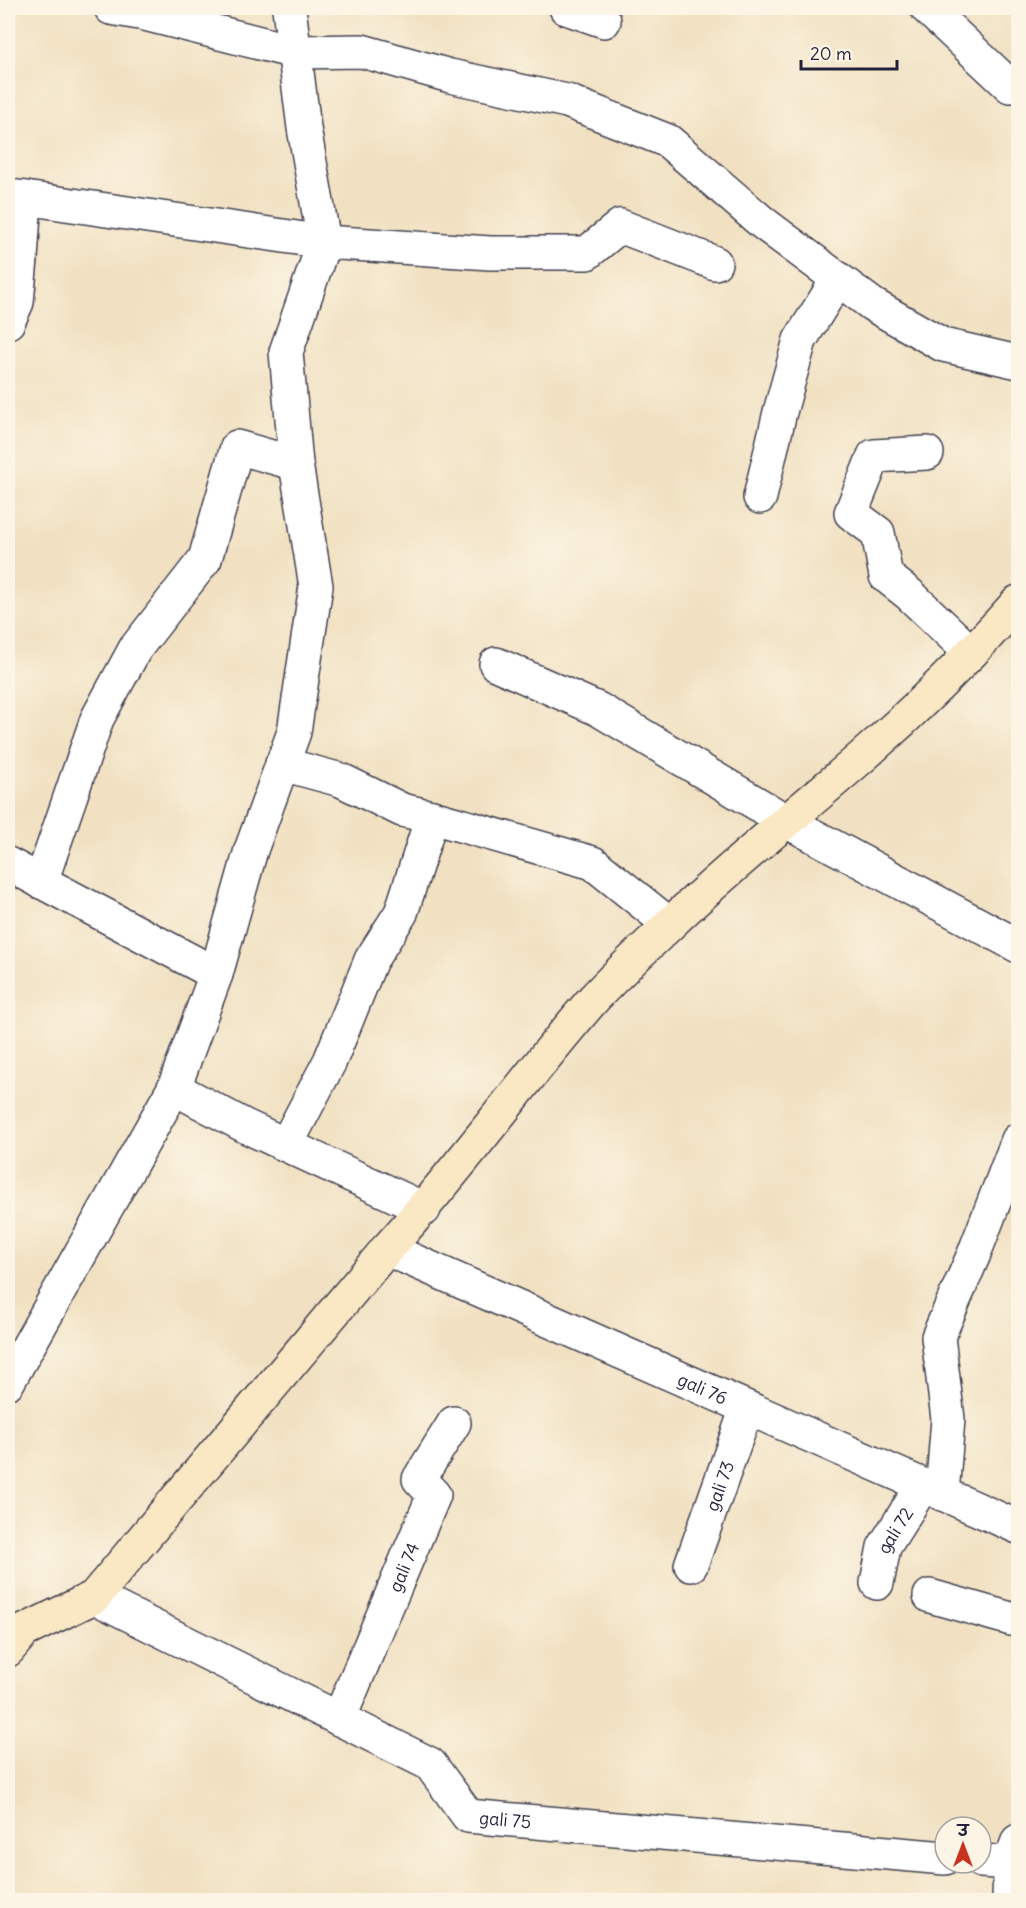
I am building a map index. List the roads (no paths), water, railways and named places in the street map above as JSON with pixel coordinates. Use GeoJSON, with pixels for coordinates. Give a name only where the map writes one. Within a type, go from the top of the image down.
{"type":"FeatureCollection","features":[{"type":"Feature","properties":{"kind":"street"},"geometry":{"type":"LineString","coordinates":[[111,8],[145,14],[295,52],[362,51],[450,76],[567,101],[668,141],[763,223],[873,305],[943,345],[1018,362]]}},
{"type":"Feature","properties":{"kind":"street"},"geometry":{"type":"LineString","coordinates":[[8,1382],[18,1339],[174,1088],[216,974],[251,850],[294,732],[316,586],[296,464],[286,352],[324,242],[304,128],[289,8]]}},
{"type":"Feature","properties":{"kind":"street"},"geometry":{"type":"LineString","coordinates":[[566,8],[604,21]]}},
{"type":"Feature","properties":{"kind":"street"},"geometry":{"type":"LineString","coordinates":[[927,8],[1016,86]]}},
{"type":"Feature","properties":{"kind":"street"},"geometry":{"type":"LineString","coordinates":[[8,321],[17,302],[14,258],[16,197],[324,242],[490,253],[587,253],[620,226],[715,263]]}},
{"type":"Feature","properties":{"kind":"street"},"geometry":{"type":"LineString","coordinates":[[760,497],[800,340],[838,279]]}},
{"type":"Feature","properties":{"kind":"street"},"geometry":{"type":"LineString","coordinates":[[41,882],[97,719],[135,649],[205,559],[237,447],[296,464]]}},
{"type":"Feature","properties":{"kind":"street"},"geometry":{"type":"LineString","coordinates":[[927,453],[874,456],[851,513],[878,533],[886,576],[909,594],[971,653]]}},
{"type":"Feature","properties":{"kind":"street"},"geometry":{"type":"LineString","coordinates":[[8,1650],[24,1630],[94,1597],[387,1249],[424,1209],[592,1001],[669,924],[757,844],[864,755],[971,653],[1018,602]]}},
{"type":"Feature","properties":{"kind":"street"},"geometry":{"type":"LineString","coordinates":[[496,664],[598,708],[786,821],[1018,946]]}},
{"type":"Feature","properties":{"kind":"street"},"geometry":{"type":"LineString","coordinates":[[282,764],[341,780],[402,810],[593,863],[669,924]]}},
{"type":"Feature","properties":{"kind":"street"},"geometry":{"type":"LineString","coordinates":[[286,1145],[330,1061],[371,960],[401,913],[432,817]]}},
{"type":"Feature","properties":{"kind":"street"},"geometry":{"type":"LineString","coordinates":[[8,864],[216,974]]}},
{"type":"Feature","properties":{"kind":"street"},"geometry":{"type":"LineString","coordinates":[[174,1088],[245,1126],[424,1209]]}},
{"type":"Feature","properties":{"kind":"street"},"geometry":{"type":"LineString","coordinates":[[933,1489],[948,1419],[938,1337],[974,1254],[1018,1140]]}},
{"type":"Feature","properties":{"kind":"street","name":"gali 76"},"geometry":{"type":"LineString","coordinates":[[387,1249],[1018,1527]]}},
{"type":"Feature","properties":{"kind":"street","name":"gali 73"},"geometry":{"type":"LineString","coordinates":[[692,1565],[747,1408]]}},
{"type":"Feature","properties":{"kind":"street","name":"gali 74"},"geometry":{"type":"LineString","coordinates":[[339,1719],[434,1495],[419,1479],[454,1423]]}},
{"type":"Feature","properties":{"kind":"street","name":"gali 72"},"geometry":{"type":"LineString","coordinates":[[877,1583],[884,1547],[933,1489]]}},
{"type":"Feature","properties":{"kind":"street"},"geometry":{"type":"LineString","coordinates":[[930,1596],[1018,1622]]}},
{"type":"Feature","properties":{"kind":"street","name":"gali 75"},"geometry":{"type":"LineString","coordinates":[[94,1597],[430,1764],[468,1816],[933,1857]]}},
{"type":"Feature","properties":{"kind":"street"},"geometry":{"type":"LineString","coordinates":[[1003,1855],[1009,1900]]}}]}
